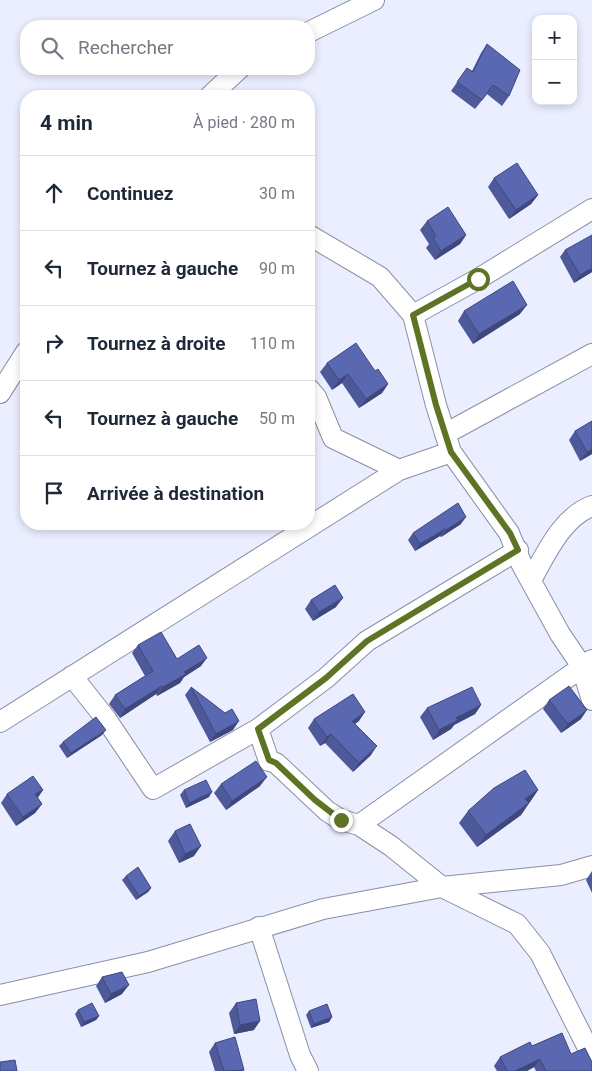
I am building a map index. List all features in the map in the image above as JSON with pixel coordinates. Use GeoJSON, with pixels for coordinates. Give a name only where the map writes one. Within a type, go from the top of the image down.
{"type":"FeatureCollection","features":[{"type":"Feature","properties":{"kind":"street"},"geometry":{"type":"LineString","coordinates":[[315,29],[374,0]]}},
{"type":"Feature","properties":{"kind":"street"},"geometry":{"type":"LineString","coordinates":[[216,90],[232,75]]}},
{"type":"Feature","properties":{"kind":"street"},"geometry":{"type":"LineString","coordinates":[[413,315],[478,279],[592,209]]}},
{"type":"Feature","properties":{"kind":"street"},"geometry":{"type":"LineString","coordinates":[[315,239],[380,277],[413,315],[436,405],[448,443],[510,533],[518,550],[522,565],[560,634],[587,662],[592,700]]}},
{"type":"Feature","properties":{"kind":"street"},"geometry":{"type":"LineString","coordinates":[[315,522],[398,470],[448,443],[592,354]]}},
{"type":"Feature","properties":{"kind":"street"},"geometry":{"type":"LineString","coordinates":[[0,393],[20,361]]}},
{"type":"Feature","properties":{"kind":"street"},"geometry":{"type":"LineString","coordinates":[[315,396],[333,438],[398,470]]}},
{"type":"Feature","properties":{"kind":"street"},"geometry":{"type":"LineString","coordinates":[[531,580],[564,526],[585,508],[592,506]]}},
{"type":"Feature","properties":{"kind":"street"},"geometry":{"type":"LineString","coordinates":[[0,722],[303,530]]}},
{"type":"Feature","properties":{"kind":"street"},"geometry":{"type":"LineString","coordinates":[[72,676],[106,719],[153,790],[258,729],[326,678],[367,641],[518,550]]}},
{"type":"Feature","properties":{"kind":"street"},"geometry":{"type":"LineString","coordinates":[[359,824],[587,662]]}},
{"type":"Feature","properties":{"kind":"street"},"geometry":{"type":"LineString","coordinates":[[258,729],[269,760],[276,763],[327,811],[341,820],[359,824],[391,846],[442,887],[517,924],[540,953],[592,1056]]}},
{"type":"Feature","properties":{"kind":"street"},"geometry":{"type":"LineString","coordinates":[[0,995],[148,962],[323,909],[442,887],[561,875],[592,866]]}},
{"type":"Feature","properties":{"kind":"street"},"geometry":{"type":"LineString","coordinates":[[259,927],[300,1054],[308,1071]]}},
{"type":"Feature","properties":{"kind":"building"},"geometry":{"type":"Polygon","coordinates":[[[487,44],[520,70],[509,96],[493,85],[482,100],[457,82],[467,68],[473,72],[487,44]]]}},
{"type":"Feature","properties":{"kind":"building"},"geometry":{"type":"Polygon","coordinates":[[[517,163],[538,195],[516,210],[494,178],[517,163]]]}},
{"type":"Feature","properties":{"kind":"building"},"geometry":{"type":"Polygon","coordinates":[[[448,207],[466,235],[441,251],[433,238],[436,236],[427,221],[448,207]]]}},
{"type":"Feature","properties":{"kind":"building"},"geometry":{"type":"Polygon","coordinates":[[[592,235],[592,268],[580,275],[565,250],[592,235]]]}},
{"type":"Feature","properties":{"kind":"building"},"geometry":{"type":"Polygon","coordinates":[[[513,281],[527,305],[479,334],[464,311],[513,281]]]}},
{"type":"Feature","properties":{"kind":"building"},"geometry":{"type":"Polygon","coordinates":[[[356,343],[375,371],[378,369],[388,384],[366,399],[348,374],[339,380],[327,363],[356,343]]]}},
{"type":"Feature","properties":{"kind":"building"},"geometry":{"type":"Polygon","coordinates":[[[592,421],[592,449],[587,452],[575,431],[592,421]]]}},
{"type":"Feature","properties":{"kind":"building"},"geometry":{"type":"Polygon","coordinates":[[[458,503],[466,517],[420,544],[413,533],[458,503]]]}},
{"type":"Feature","properties":{"kind":"building"},"geometry":{"type":"Polygon","coordinates":[[[335,585],[343,598],[319,612],[311,600],[335,585]]]}},
{"type":"Feature","properties":{"kind":"building"},"geometry":{"type":"Polygon","coordinates":[[[161,632],[177,659],[199,645],[207,658],[184,672],[186,674],[162,686],[125,709],[115,695],[153,671],[138,645],[161,632]]]}},
{"type":"Feature","properties":{"kind":"building"},"geometry":{"type":"Polygon","coordinates":[[[569,686],[587,710],[568,724],[549,700],[569,686]]]}},
{"type":"Feature","properties":{"kind":"building"},"geometry":{"type":"Polygon","coordinates":[[[191,687],[225,713],[232,709],[239,721],[216,734],[191,687]]]}},
{"type":"Feature","properties":{"kind":"building"},"geometry":{"type":"Polygon","coordinates":[[[472,687],[481,705],[456,718],[458,720],[439,730],[427,708],[472,687]]]}},
{"type":"Feature","properties":{"kind":"building"},"geometry":{"type":"Polygon","coordinates":[[[353,694],[365,712],[352,721],[377,746],[359,763],[331,734],[327,737],[314,719],[353,694]]]}},
{"type":"Feature","properties":{"kind":"building"},"geometry":{"type":"Polygon","coordinates":[[[96,717],[106,730],[71,753],[63,742],[96,717]]]}},
{"type":"Feature","properties":{"kind":"building"},"geometry":{"type":"Polygon","coordinates":[[[256,761],[267,777],[232,801],[221,784],[256,761]]]}},
{"type":"Feature","properties":{"kind":"building"},"geometry":{"type":"Polygon","coordinates":[[[525,770],[538,790],[525,799],[529,803],[486,835],[468,811],[494,788],[525,770]]]}},
{"type":"Feature","properties":{"kind":"building"},"geometry":{"type":"Polygon","coordinates":[[[33,776],[43,790],[35,794],[42,804],[23,817],[7,794],[33,776]]]}},
{"type":"Feature","properties":{"kind":"building"},"geometry":{"type":"Polygon","coordinates":[[[206,780],[212,792],[189,803],[184,790],[206,780]]]}},
{"type":"Feature","properties":{"kind":"building"},"geometry":{"type":"Polygon","coordinates":[[[190,824],[201,846],[185,854],[175,831],[190,824]]]}},
{"type":"Feature","properties":{"kind":"building"},"geometry":{"type":"Polygon","coordinates":[[[138,867],[151,888],[139,896],[126,876],[138,867]]]}},
{"type":"Feature","properties":{"kind":"building"},"geometry":{"type":"Polygon","coordinates":[[[122,972],[129,985],[111,994],[102,977],[122,972]]]}},
{"type":"Feature","properties":{"kind":"building"},"geometry":{"type":"Polygon","coordinates":[[[256,999],[260,1021],[240,1025],[236,1003],[256,999]]]}},
{"type":"Feature","properties":{"kind":"building"},"geometry":{"type":"Polygon","coordinates":[[[92,1003],[99,1016],[84,1022],[78,1010],[92,1003]]]}},
{"type":"Feature","properties":{"kind":"building"},"geometry":{"type":"Polygon","coordinates":[[[327,1004],[332,1017],[314,1024],[309,1011],[327,1004]]]}},
{"type":"Feature","properties":{"kind":"building"},"geometry":{"type":"Polygon","coordinates":[[[562,1033],[571,1054],[585,1048],[592,1062],[592,1071],[546,1071],[540,1059],[515,1071],[507,1071],[500,1057],[530,1042],[532,1046],[562,1033]]]}},
{"type":"Feature","properties":{"kind":"building"},"geometry":{"type":"Polygon","coordinates":[[[235,1037],[244,1070],[224,1071],[215,1043],[235,1037]]]}},
{"type":"Feature","properties":{"kind":"building"},"geometry":{"type":"Polygon","coordinates":[[[15,1060],[17,1071],[0,1071],[0,1062],[15,1060]]]}},
{"type":"Feature","properties":{"kind":"route"},"geometry":{"type":"LineString","coordinates":[[341,820],[327,811],[276,763],[269,760],[262,747],[258,729],[326,678],[367,641],[518,550],[510,533],[451,452],[436,405],[413,315],[478,279]]}}]}
